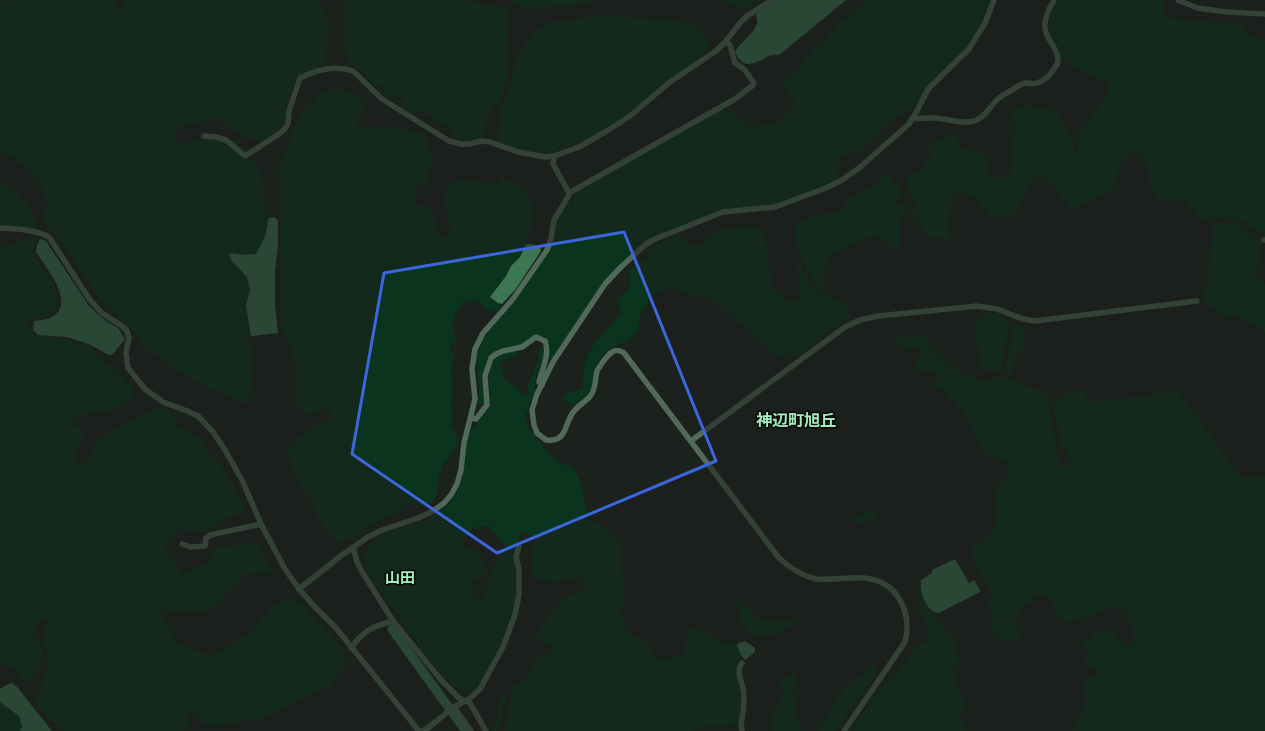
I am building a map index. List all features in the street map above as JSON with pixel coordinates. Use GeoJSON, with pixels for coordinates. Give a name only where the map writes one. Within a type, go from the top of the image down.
{"type":"FeatureCollection","features":[{"type":"Feature","properties":{"kind":"street"},"geometry":{"type":"LineString","coordinates":[[204,136],[226,140],[245,156],[284,130],[288,124],[289,111],[300,78],[311,73],[328,69],[347,69],[353,71],[382,99],[448,141],[461,144],[481,141],[490,142],[518,152],[554,156],[591,141],[630,116],[670,82],[716,51],[747,16],[772,0]]}},
{"type":"Feature","properties":{"kind":"street"},"geometry":{"type":"LineString","coordinates":[[844,731],[905,642],[907,622],[900,600],[883,583],[872,579],[815,579],[794,571],[779,558],[621,350],[613,351],[607,356],[597,371],[596,381],[591,396],[575,409],[562,437],[558,440],[546,440],[538,433],[534,425],[532,410],[537,394],[553,362],[604,284],[646,244],[723,212],[775,207],[826,188],[842,180],[859,168],[903,130],[912,118],[928,89],[968,49],[984,24],[994,0]]}},
{"type":"Feature","properties":{"kind":"street"},"geometry":{"type":"LineString","coordinates":[[912,118],[920,120],[934,118],[969,122],[979,120],[986,115],[990,107],[1000,97],[1014,88],[1024,83],[1037,83],[1044,80],[1057,64],[1058,56],[1046,35],[1045,29],[1047,14],[1054,0]]}},
{"type":"Feature","properties":{"kind":"street"},"geometry":{"type":"LineString","coordinates":[[1178,0],[1197,8],[1228,12],[1265,14]]}},
{"type":"Feature","properties":{"kind":"street"},"geometry":{"type":"LineString","coordinates":[[301,588],[353,547],[380,531],[418,518],[433,511],[444,503],[451,495],[457,484],[461,470],[464,443],[475,399],[472,369],[475,349],[483,333],[513,299],[547,250],[551,239],[554,220],[569,194],[735,99],[752,86],[754,83],[744,69],[735,63],[730,45],[726,41]]}},
{"type":"Feature","properties":{"kind":"street"},"geometry":{"type":"LineString","coordinates":[[554,156],[553,164],[569,194]]}},
{"type":"Feature","properties":{"kind":"street"},"geometry":{"type":"LineString","coordinates":[[0,228],[30,230],[48,237],[90,300],[102,313],[127,331],[130,338],[126,353],[126,365],[145,390],[163,402],[198,416],[213,432],[242,480],[261,524],[284,569],[301,588],[313,605],[336,628],[420,731]]}},
{"type":"Feature","properties":{"kind":"street"},"geometry":{"type":"LineString","coordinates":[[691,441],[839,330],[860,320],[878,316],[977,306],[997,308],[1023,320],[1035,321],[1197,302]]}},
{"type":"Feature","properties":{"kind":"street"},"geometry":{"type":"LineString","coordinates":[[471,418],[476,419],[487,405],[485,376],[491,358],[503,350],[522,347],[536,337],[545,342],[547,346],[547,353],[539,382],[542,384]]}},
{"type":"Feature","properties":{"kind":"street"},"geometry":{"type":"LineString","coordinates":[[182,544],[191,547],[205,546],[206,538],[210,535],[261,524]]}},
{"type":"Feature","properties":{"kind":"street"},"geometry":{"type":"LineString","coordinates":[[425,731],[464,700],[470,699],[476,694],[483,686],[503,647],[515,615],[519,595],[519,568],[516,557],[519,546]]}},
{"type":"Feature","properties":{"kind":"street"},"geometry":{"type":"LineString","coordinates":[[353,547],[361,570],[393,621],[442,681],[459,698],[470,703],[486,731]]}},
{"type":"Feature","properties":{"kind":"street"},"geometry":{"type":"LineString","coordinates":[[351,648],[361,636],[372,627],[393,621]]}},
{"type":"Feature","properties":{"kind":"street"},"geometry":{"type":"LineString","coordinates":[[742,663],[740,666],[740,678],[744,693],[741,727],[742,731]]}},
{"type":"Feature","properties":{"kind":"street"},"geometry":{"type":"LineString","coordinates":[[452,709],[471,731]]}},
{"type":"Feature","properties":{"kind":"highlighted area"},"geometry":{"type":"Polygon","coordinates":[[[624,232],[716,461],[497,553],[352,454],[384,273],[624,232]]]}},
{"type":"Feature","properties":{"kind":"shaded area"},"geometry":{"type":"Polygon","coordinates":[[[7,0],[117,0],[114,9],[121,11],[124,0],[316,0],[325,11],[329,24],[325,67],[309,71],[298,76],[285,103],[285,121],[264,143],[237,133],[217,117],[181,127],[173,135],[178,143],[186,144],[206,134],[236,141],[247,150],[247,157],[256,164],[262,178],[267,230],[265,239],[256,254],[230,254],[231,260],[247,277],[250,290],[246,306],[249,328],[248,341],[253,352],[253,370],[248,404],[210,389],[191,379],[175,370],[158,355],[150,352],[142,345],[137,333],[103,303],[58,236],[47,226],[42,215],[49,206],[40,181],[11,156],[0,152],[0,4],[7,0]]]}},
{"type":"Feature","properties":{"kind":"shaded area"},"geometry":{"type":"Polygon","coordinates":[[[343,0],[464,0],[505,7],[508,19],[506,25],[509,55],[507,82],[497,104],[488,113],[483,138],[459,141],[446,126],[422,111],[415,114],[401,108],[404,100],[392,95],[390,99],[383,94],[385,86],[375,86],[370,79],[353,65],[347,57],[344,33],[343,0]]]}},
{"type":"Feature","properties":{"kind":"shaded area"},"geometry":{"type":"Polygon","coordinates":[[[511,0],[602,0],[580,5],[538,7],[527,10],[511,0]]]}},
{"type":"Feature","properties":{"kind":"shaded area"},"geometry":{"type":"Polygon","coordinates":[[[718,0],[754,0],[751,6],[741,9],[728,2],[718,0]]]}},
{"type":"Feature","properties":{"kind":"shaded area"},"geometry":{"type":"Polygon","coordinates":[[[776,0],[846,0],[779,55],[769,56],[751,64],[744,63],[735,52],[754,30],[757,21],[757,13],[776,0]]]}},
{"type":"Feature","properties":{"kind":"shaded area"},"geometry":{"type":"Polygon","coordinates":[[[867,0],[993,0],[984,20],[965,49],[928,88],[914,106],[889,122],[865,147],[855,153],[838,158],[839,167],[836,180],[814,191],[775,206],[724,211],[655,239],[624,262],[552,359],[549,359],[547,339],[540,336],[522,345],[513,347],[489,362],[482,376],[485,401],[483,405],[478,403],[479,390],[476,359],[477,349],[481,339],[512,304],[548,253],[563,209],[584,188],[658,143],[722,110],[732,112],[737,120],[745,122],[747,128],[782,121],[796,100],[782,84],[804,63],[804,59],[825,40],[841,22],[867,0]]]}},
{"type":"Feature","properties":{"kind":"shaded area"},"geometry":{"type":"Polygon","coordinates":[[[1058,0],[1164,0],[1164,17],[1188,21],[1240,24],[1249,34],[1265,40],[1265,237],[1242,220],[1212,218],[1206,223],[1183,200],[1168,199],[1163,203],[1154,191],[1141,153],[1135,148],[1122,163],[1111,193],[1101,194],[1078,208],[1072,209],[1045,178],[1039,176],[1033,179],[1013,217],[990,216],[971,196],[955,193],[950,216],[949,229],[951,239],[949,243],[941,237],[928,238],[912,209],[917,202],[907,189],[907,177],[917,173],[931,156],[929,148],[930,142],[958,134],[959,148],[972,150],[990,160],[987,168],[988,175],[997,178],[1007,178],[1013,167],[1010,161],[1015,154],[1011,146],[1011,140],[1013,133],[1018,127],[1009,120],[1014,110],[1026,105],[1054,110],[1066,130],[1074,152],[1079,152],[1078,132],[1092,117],[1108,94],[1108,82],[1077,68],[1069,63],[1057,51],[1051,36],[1050,19],[1052,11],[1058,0]]]}},
{"type":"Feature","properties":{"kind":"shaded area"},"geometry":{"type":"Polygon","coordinates":[[[602,16],[675,20],[694,24],[700,29],[706,38],[708,48],[706,52],[628,114],[590,139],[547,153],[521,150],[497,142],[501,107],[511,87],[516,57],[523,50],[527,41],[537,31],[550,22],[602,16]]]}},
{"type":"Feature","properties":{"kind":"shaded area"},"geometry":{"type":"Polygon","coordinates":[[[343,89],[357,95],[364,105],[356,125],[367,130],[377,126],[393,127],[426,135],[433,162],[425,183],[414,186],[416,206],[428,206],[440,237],[451,233],[443,192],[459,179],[498,184],[502,178],[517,185],[528,194],[533,208],[533,224],[520,257],[511,266],[506,276],[490,297],[502,304],[499,309],[489,312],[478,300],[463,302],[453,320],[454,335],[457,341],[449,348],[454,356],[451,372],[453,385],[451,400],[453,419],[450,424],[459,439],[443,466],[438,480],[436,497],[426,505],[416,508],[410,502],[402,509],[365,527],[357,536],[336,543],[320,521],[308,493],[301,488],[285,448],[313,426],[329,420],[331,411],[326,408],[307,415],[296,407],[295,381],[298,371],[290,345],[282,331],[280,301],[281,226],[278,165],[288,146],[300,114],[325,90],[343,89]]]}},
{"type":"Feature","properties":{"kind":"shaded area"},"geometry":{"type":"Polygon","coordinates":[[[886,172],[891,178],[891,185],[896,184],[903,197],[896,201],[894,205],[908,203],[908,207],[899,223],[900,251],[898,252],[893,249],[887,240],[880,237],[868,237],[832,253],[825,262],[824,291],[818,288],[800,256],[796,244],[795,223],[841,210],[850,198],[874,184],[886,172]]]}},
{"type":"Feature","properties":{"kind":"shaded area"},"geometry":{"type":"Polygon","coordinates":[[[0,181],[19,195],[29,207],[36,221],[37,229],[0,227],[0,181]]]}},
{"type":"Feature","properties":{"kind":"shaded area"},"geometry":{"type":"Polygon","coordinates":[[[274,217],[278,220],[275,304],[278,333],[251,336],[246,306],[250,289],[247,277],[231,260],[229,253],[245,255],[256,254],[265,237],[268,218],[274,217]]]}},
{"type":"Feature","properties":{"kind":"shaded area"},"geometry":{"type":"Polygon","coordinates":[[[1212,223],[1239,223],[1262,244],[1255,278],[1265,284],[1265,334],[1244,319],[1238,316],[1225,316],[1205,302],[1213,229],[1212,223]]]}},
{"type":"Feature","properties":{"kind":"shaded area"},"geometry":{"type":"Polygon","coordinates":[[[730,227],[763,228],[770,270],[770,284],[775,291],[791,301],[801,300],[797,265],[801,265],[810,283],[818,291],[845,304],[850,319],[830,331],[798,356],[788,353],[778,357],[710,298],[698,297],[671,288],[665,289],[653,294],[641,313],[638,331],[629,339],[603,354],[595,366],[594,383],[588,397],[571,405],[563,400],[567,393],[583,389],[583,376],[588,356],[599,339],[621,314],[618,300],[628,287],[630,280],[629,271],[648,256],[648,250],[662,241],[679,236],[690,246],[701,246],[713,234],[730,227]]]}},
{"type":"Feature","properties":{"kind":"shaded area"},"geometry":{"type":"Polygon","coordinates":[[[32,236],[35,239],[33,255],[54,284],[57,307],[54,312],[43,317],[29,320],[30,329],[33,335],[46,338],[65,339],[88,347],[124,378],[134,390],[131,398],[109,411],[73,416],[72,424],[84,431],[73,462],[86,466],[100,437],[159,407],[170,412],[177,425],[199,438],[223,469],[247,512],[231,516],[202,532],[179,529],[171,535],[165,547],[171,560],[182,574],[213,561],[210,547],[259,544],[268,564],[274,568],[271,573],[256,572],[245,576],[225,595],[221,602],[206,613],[160,609],[177,643],[211,656],[229,647],[249,633],[274,605],[284,600],[300,602],[327,630],[345,654],[346,660],[340,674],[330,686],[259,719],[215,726],[203,723],[194,710],[185,712],[191,725],[182,731],[64,731],[44,713],[35,701],[47,670],[48,653],[43,638],[49,617],[35,622],[33,641],[40,642],[43,655],[34,676],[25,685],[15,668],[0,663],[0,246],[13,245],[32,236]]]}},
{"type":"Feature","properties":{"kind":"shaded area"},"geometry":{"type":"Polygon","coordinates":[[[40,239],[46,241],[89,306],[106,321],[118,328],[125,339],[113,354],[109,355],[89,344],[67,337],[38,335],[33,330],[34,321],[49,318],[58,312],[61,303],[60,294],[56,283],[36,252],[40,239]]]}},
{"type":"Feature","properties":{"kind":"shaded area"},"geometry":{"type":"Polygon","coordinates":[[[526,244],[532,244],[540,247],[541,251],[515,290],[502,304],[498,303],[490,297],[506,276],[511,266],[520,257],[526,244]]]}},
{"type":"Feature","properties":{"kind":"shaded area"},"geometry":{"type":"Polygon","coordinates":[[[985,313],[999,313],[1009,323],[1001,371],[981,370],[975,331],[976,323],[985,313]]]}},
{"type":"Feature","properties":{"kind":"shaded area"},"geometry":{"type":"Polygon","coordinates":[[[1014,321],[1019,325],[1025,326],[1023,350],[1017,351],[1011,375],[1006,372],[1014,321]]]}},
{"type":"Feature","properties":{"kind":"shaded area"},"geometry":{"type":"Polygon","coordinates":[[[934,334],[927,342],[962,376],[969,376],[985,381],[1002,376],[1045,393],[1048,400],[1060,468],[1072,463],[1067,451],[1061,450],[1053,405],[1060,398],[1079,388],[1091,402],[1111,401],[1177,390],[1241,478],[1265,475],[1265,731],[1073,731],[1087,699],[1083,681],[1100,674],[1096,669],[1087,667],[1084,660],[1091,656],[1082,649],[1083,641],[1091,639],[1092,633],[1112,631],[1127,646],[1133,644],[1134,632],[1127,616],[1113,606],[1093,615],[1066,623],[1054,613],[1051,597],[1040,594],[1023,607],[1014,624],[1023,638],[1003,643],[992,627],[994,618],[991,612],[990,602],[992,592],[975,561],[972,551],[975,545],[980,544],[983,539],[996,527],[995,507],[997,493],[1003,480],[1008,475],[1008,463],[986,453],[979,445],[965,415],[959,407],[940,387],[933,390],[932,387],[939,383],[934,373],[927,370],[918,373],[916,369],[916,361],[922,356],[920,350],[905,348],[895,341],[895,338],[934,334]]]}},
{"type":"Feature","properties":{"kind":"shaded area"},"geometry":{"type":"Polygon","coordinates":[[[543,347],[545,352],[536,377],[535,389],[527,413],[525,414],[525,420],[553,458],[574,469],[580,480],[588,520],[601,524],[622,544],[624,595],[621,612],[624,626],[633,634],[642,639],[652,650],[654,658],[659,659],[667,660],[685,653],[687,636],[692,627],[712,635],[718,643],[737,644],[742,664],[738,680],[741,694],[739,724],[702,726],[693,731],[505,731],[514,686],[523,680],[537,660],[550,654],[551,644],[539,643],[536,636],[551,613],[559,607],[565,596],[586,590],[581,576],[551,582],[531,575],[533,537],[527,533],[520,533],[513,554],[517,571],[519,594],[514,613],[499,648],[477,689],[464,692],[456,688],[443,676],[422,650],[381,591],[369,579],[366,554],[368,548],[385,532],[429,520],[448,505],[457,492],[462,481],[466,446],[472,429],[490,406],[489,376],[493,362],[497,357],[504,353],[516,351],[517,356],[510,357],[500,363],[500,368],[504,379],[520,390],[525,396],[528,393],[528,384],[538,361],[539,348],[543,347]],[[488,525],[472,529],[461,543],[479,555],[482,564],[489,569],[483,577],[474,581],[473,599],[476,602],[480,602],[485,595],[487,580],[505,545],[488,525]]]}},
{"type":"Feature","properties":{"kind":"shaded area"},"geometry":{"type":"Polygon","coordinates":[[[872,509],[876,517],[859,525],[855,517],[872,509]]]}},
{"type":"Feature","properties":{"kind":"shaded area"},"geometry":{"type":"Polygon","coordinates":[[[955,559],[969,583],[974,580],[980,592],[939,613],[934,612],[924,600],[921,590],[921,580],[932,573],[932,570],[955,559]]]}},
{"type":"Feature","properties":{"kind":"shaded area"},"geometry":{"type":"Polygon","coordinates":[[[919,583],[922,584],[923,597],[933,616],[950,634],[957,651],[959,660],[952,667],[955,681],[967,706],[960,714],[966,731],[851,731],[871,701],[905,664],[918,645],[927,641],[926,627],[919,600],[919,583]]]}},
{"type":"Feature","properties":{"kind":"shaded area"},"geometry":{"type":"Polygon","coordinates":[[[733,597],[762,619],[798,619],[787,628],[772,635],[752,637],[743,623],[733,597]]]}},
{"type":"Feature","properties":{"kind":"shaded area"},"geometry":{"type":"Polygon","coordinates":[[[745,641],[755,648],[755,652],[745,660],[740,654],[737,644],[745,641]]]}},
{"type":"Feature","properties":{"kind":"shaded area"},"geometry":{"type":"Polygon","coordinates":[[[876,663],[875,675],[835,731],[818,731],[845,688],[876,663]]]}},
{"type":"Feature","properties":{"kind":"shaded area"},"geometry":{"type":"Polygon","coordinates":[[[791,674],[797,674],[793,691],[796,713],[802,731],[774,731],[772,722],[773,709],[779,705],[780,698],[784,693],[779,681],[791,674]]]}},
{"type":"Feature","properties":{"kind":"shaded area"},"geometry":{"type":"Polygon","coordinates":[[[12,683],[17,687],[52,731],[20,731],[22,726],[19,716],[0,702],[0,689],[12,683]]]}},
{"type":"Feature","properties":{"kind":"shaded area"},"geometry":{"type":"Polygon","coordinates":[[[508,687],[507,697],[502,710],[502,720],[497,731],[492,731],[498,718],[498,704],[508,687]]]}},
{"type":"Feature","properties":{"kind":"shaded area"},"geometry":{"type":"Polygon","coordinates":[[[0,702],[19,716],[22,726],[20,731],[0,731],[0,702]]]}},
{"type":"Feature","properties":{"kind":"waterway"},"geometry":{"type":"LineString","coordinates":[[392,629],[449,708]]}},
{"type":"Feature","properties":{"kind":"waterway"},"geometry":{"type":"LineString","coordinates":[[452,712],[466,731]]}},
{"type":"Feature","properties":{"kind":"waterway"},"geometry":{"type":"LineString","coordinates":[[421,730],[434,720]]}},
{"type":"Feature","properties":{"kind":"district","name":"神辺町旭丘"},"geometry":{"type":"Point","coordinates":[796,420]}},
{"type":"Feature","properties":{"kind":"district","name":"山田"},"geometry":{"type":"Point","coordinates":[400,578]}}]}
